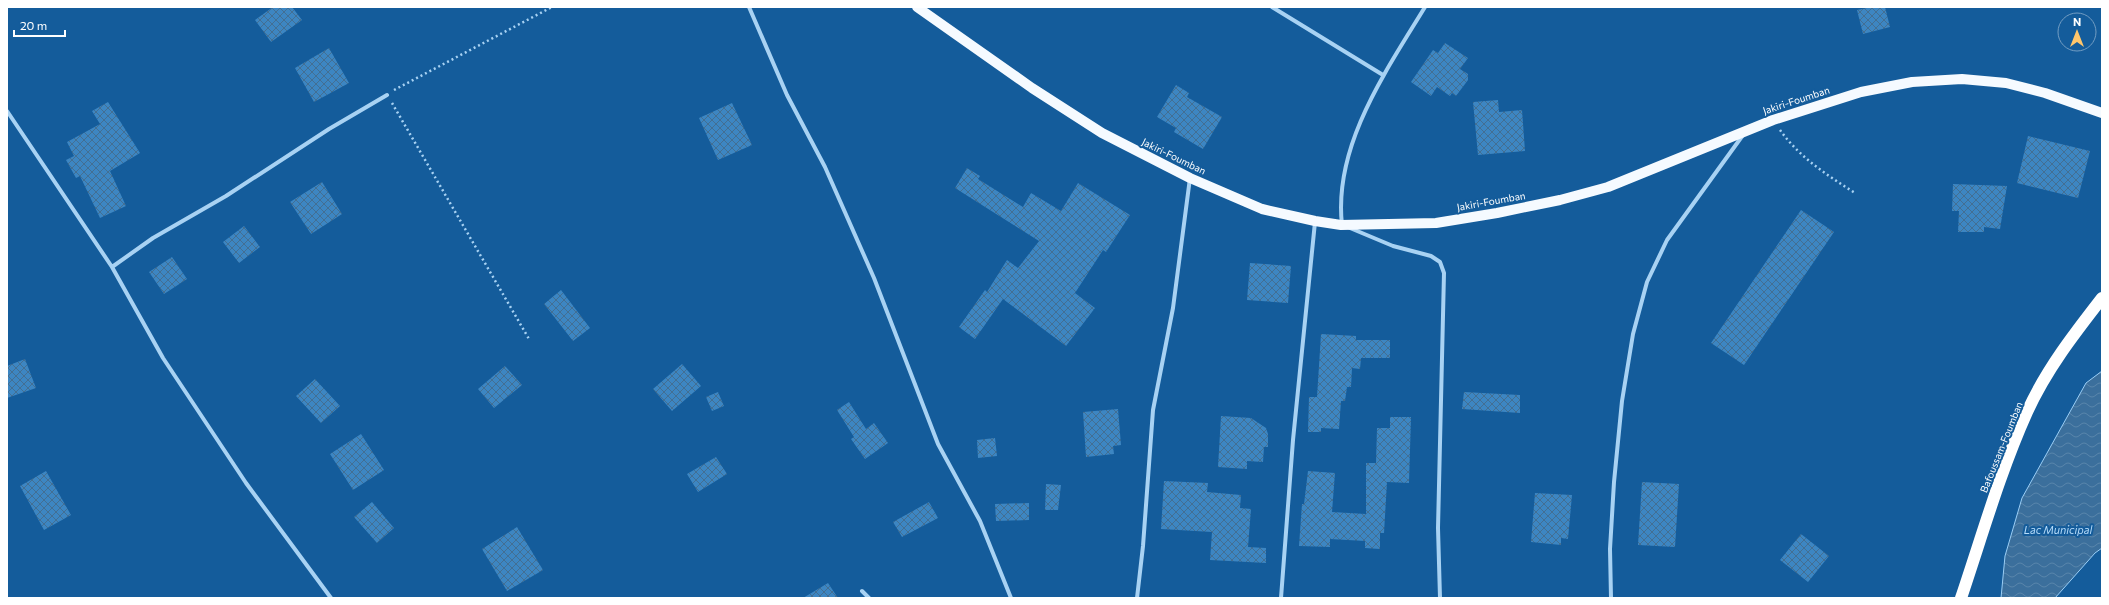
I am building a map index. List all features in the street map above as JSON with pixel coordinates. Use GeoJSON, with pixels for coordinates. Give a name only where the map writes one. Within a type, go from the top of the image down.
{"type":"FeatureCollection","features":[{"type":"Feature","properties":{"kind":"highway","name":"Bafoussam-Foumban"},"geometry":{"type":"LineString","coordinates":[[1961,598],[1997,487],[2027,411],[2061,352],[2102,298]]}},
{"type":"Feature","properties":{"kind":"main road","name":"Jakiri-Foumban"},"geometry":{"type":"LineString","coordinates":[[917,7],[1032,88],[1102,133],[1190,178],[1262,209],[1315,221],[1342,224],[1436,222],[1497,214],[1560,200],[1608,187],[1773,120],[1861,92],[1912,82],[1962,79],[2006,83],[2045,93],[2102,113]]}},
{"type":"Feature","properties":{"kind":"street"},"geometry":{"type":"LineString","coordinates":[[749,7],[787,95],[829,174],[874,278],[938,444],[980,521],[1011,598]]}},
{"type":"Feature","properties":{"kind":"street"},"geometry":{"type":"LineString","coordinates":[[1272,7],[1383,75]]}},
{"type":"Feature","properties":{"kind":"street"},"geometry":{"type":"LineString","coordinates":[[1425,7],[1383,75],[1350,146],[1340,202],[1342,224],[1393,246],[1431,256],[1440,262],[1444,272],[1438,528],[1440,598]]}},
{"type":"Feature","properties":{"kind":"street"},"geometry":{"type":"LineString","coordinates":[[112,267],[153,238],[226,196],[329,128],[387,95]]}},
{"type":"Feature","properties":{"kind":"street"},"geometry":{"type":"LineString","coordinates":[[7,111],[112,267],[163,358],[189,398],[246,483],[331,598]]}},
{"type":"Feature","properties":{"kind":"street"},"geometry":{"type":"LineString","coordinates":[[1611,598],[1610,549],[1614,482],[1622,401],[1633,334],[1647,282],[1667,240],[1748,129]]}},
{"type":"Feature","properties":{"kind":"street"},"geometry":{"type":"LineString","coordinates":[[1136,598],[1143,546],[1153,410],[1172,308],[1190,178]]}},
{"type":"Feature","properties":{"kind":"street"},"geometry":{"type":"LineString","coordinates":[[1281,598],[1293,440],[1315,221]]}},
{"type":"Feature","properties":{"kind":"street"},"geometry":{"type":"LineString","coordinates":[[862,591],[869,598]]}},
{"type":"Feature","properties":{"kind":"path"},"geometry":{"type":"LineString","coordinates":[[529,339],[387,95],[399,87],[552,7]]}},
{"type":"Feature","properties":{"kind":"path"},"geometry":{"type":"LineString","coordinates":[[1773,120],[1789,142],[1818,169],[1855,193]]}},
{"type":"Feature","properties":{"kind":"water","name":"Lac Municipal"},"geometry":{"type":"Polygon","coordinates":[[[2102,371],[2102,548],[2095,553],[2055,598],[2001,598],[2005,556],[2022,498],[2086,383],[2102,371]]]}},
{"type":"Feature","properties":{"kind":"building"},"geometry":{"type":"Polygon","coordinates":[[[273,7],[292,7],[302,20],[271,42],[255,20],[273,7]]]}},
{"type":"Feature","properties":{"kind":"building"},"geometry":{"type":"Polygon","coordinates":[[[1872,7],[1885,7],[1890,27],[1863,34],[1857,10],[1872,7]]]}},
{"type":"Feature","properties":{"kind":"building"},"geometry":{"type":"Polygon","coordinates":[[[1445,43],[1468,58],[1460,69],[1468,74],[1468,80],[1456,96],[1452,93],[1450,96],[1437,87],[1431,96],[1411,82],[1433,50],[1438,53],[1445,43]]]}},
{"type":"Feature","properties":{"kind":"building"},"geometry":{"type":"Polygon","coordinates":[[[329,48],[349,83],[314,102],[295,68],[329,48]]]}},
{"type":"Feature","properties":{"kind":"building"},"geometry":{"type":"Polygon","coordinates":[[[1176,85],[1189,93],[1187,97],[1222,117],[1203,149],[1174,132],[1176,128],[1157,117],[1176,85]]]}},
{"type":"Feature","properties":{"kind":"building"},"geometry":{"type":"Polygon","coordinates":[[[1498,100],[1499,112],[1522,110],[1525,151],[1478,155],[1473,102],[1498,100]]]}},
{"type":"Feature","properties":{"kind":"building"},"geometry":{"type":"Polygon","coordinates":[[[108,102],[140,153],[110,171],[126,206],[100,218],[80,176],[76,178],[66,160],[74,156],[67,142],[100,124],[92,111],[108,102]]]}},
{"type":"Feature","properties":{"kind":"building"},"geometry":{"type":"Polygon","coordinates":[[[732,103],[752,145],[718,160],[699,118],[732,103]]]}},
{"type":"Feature","properties":{"kind":"building"},"geometry":{"type":"Polygon","coordinates":[[[2028,136],[2090,151],[2078,198],[2017,183],[2028,136]]]}},
{"type":"Feature","properties":{"kind":"building"},"geometry":{"type":"Polygon","coordinates":[[[967,168],[980,176],[978,179],[1023,207],[1031,193],[1061,211],[1078,183],[1130,215],[1106,252],[1103,250],[1075,293],[1095,308],[1066,346],[1003,299],[975,339],[959,327],[985,290],[987,292],[1007,260],[1018,268],[1039,241],[955,188],[967,168]]]}},
{"type":"Feature","properties":{"kind":"building"},"geometry":{"type":"Polygon","coordinates":[[[322,182],[342,214],[311,234],[290,202],[322,182]]]}},
{"type":"Feature","properties":{"kind":"building"},"geometry":{"type":"Polygon","coordinates":[[[1953,184],[2007,186],[2000,229],[1984,227],[1984,232],[1958,232],[1959,211],[1952,211],[1953,184]]]}},
{"type":"Feature","properties":{"kind":"building"},"geometry":{"type":"Polygon","coordinates":[[[1801,210],[1834,232],[1744,365],[1711,343],[1801,210]]]}},
{"type":"Feature","properties":{"kind":"building"},"geometry":{"type":"Polygon","coordinates":[[[244,226],[260,247],[239,263],[223,242],[244,226]]]}},
{"type":"Feature","properties":{"kind":"building"},"geometry":{"type":"Polygon","coordinates":[[[172,257],[187,279],[164,294],[149,272],[172,257]]]}},
{"type":"Feature","properties":{"kind":"building"},"geometry":{"type":"Polygon","coordinates":[[[1250,263],[1291,266],[1288,303],[1247,300],[1250,263]]]}},
{"type":"Feature","properties":{"kind":"building"},"geometry":{"type":"Polygon","coordinates":[[[561,290],[590,328],[573,341],[544,304],[561,290]]]}},
{"type":"Feature","properties":{"kind":"building"},"geometry":{"type":"Polygon","coordinates":[[[1321,334],[1356,336],[1356,340],[1390,340],[1390,358],[1361,358],[1360,369],[1352,368],[1351,387],[1347,387],[1345,401],[1341,401],[1339,429],[1321,428],[1321,432],[1308,432],[1309,397],[1317,397],[1321,334]]]}},
{"type":"Feature","properties":{"kind":"building"},"geometry":{"type":"Polygon","coordinates":[[[25,359],[36,388],[7,398],[7,366],[25,359]]]}},
{"type":"Feature","properties":{"kind":"building"},"geometry":{"type":"Polygon","coordinates":[[[682,364],[701,386],[672,411],[653,389],[682,364]]]}},
{"type":"Feature","properties":{"kind":"building"},"geometry":{"type":"Polygon","coordinates":[[[505,366],[522,385],[494,408],[478,389],[505,366]]]}},
{"type":"Feature","properties":{"kind":"building"},"geometry":{"type":"Polygon","coordinates":[[[315,379],[340,406],[321,423],[296,396],[315,379]]]}},
{"type":"Feature","properties":{"kind":"building"},"geometry":{"type":"Polygon","coordinates":[[[718,392],[724,406],[712,411],[706,397],[718,392]]]}},
{"type":"Feature","properties":{"kind":"building"},"geometry":{"type":"Polygon","coordinates":[[[1464,392],[1520,395],[1520,413],[1462,409],[1464,392]]]}},
{"type":"Feature","properties":{"kind":"building"},"geometry":{"type":"Polygon","coordinates":[[[849,402],[866,429],[874,423],[888,443],[865,459],[851,439],[854,437],[837,410],[849,402]]]}},
{"type":"Feature","properties":{"kind":"building"},"geometry":{"type":"Polygon","coordinates":[[[1118,409],[1121,445],[1113,446],[1114,454],[1086,457],[1083,412],[1118,409]]]}},
{"type":"Feature","properties":{"kind":"building"},"geometry":{"type":"Polygon","coordinates":[[[1221,416],[1251,418],[1266,428],[1268,434],[1268,447],[1264,447],[1263,462],[1247,461],[1247,469],[1218,467],[1221,416]]]}},
{"type":"Feature","properties":{"kind":"building"},"geometry":{"type":"Polygon","coordinates":[[[1390,417],[1411,417],[1409,483],[1387,482],[1384,533],[1380,533],[1380,549],[1365,548],[1365,541],[1330,539],[1330,547],[1299,546],[1302,504],[1304,504],[1308,471],[1335,473],[1332,512],[1366,514],[1366,463],[1376,463],[1377,428],[1390,428],[1390,417]]]}},
{"type":"Feature","properties":{"kind":"building"},"geometry":{"type":"Polygon","coordinates":[[[361,434],[384,470],[353,490],[330,454],[361,434]]]}},
{"type":"Feature","properties":{"kind":"building"},"geometry":{"type":"Polygon","coordinates":[[[995,438],[997,456],[978,458],[977,440],[995,438]]]}},
{"type":"Feature","properties":{"kind":"building"},"geometry":{"type":"Polygon","coordinates":[[[716,457],[727,474],[698,492],[687,474],[716,457]]]}},
{"type":"Feature","properties":{"kind":"building"},"geometry":{"type":"Polygon","coordinates":[[[46,471],[71,515],[44,530],[20,486],[46,471]]]}},
{"type":"Feature","properties":{"kind":"building"},"geometry":{"type":"Polygon","coordinates":[[[1164,481],[1208,483],[1207,492],[1241,495],[1240,508],[1251,509],[1248,547],[1266,548],[1266,563],[1210,560],[1212,532],[1161,529],[1164,481]]]}},
{"type":"Feature","properties":{"kind":"building"},"geometry":{"type":"Polygon","coordinates":[[[1642,482],[1679,484],[1675,547],[1638,545],[1642,482]]]}},
{"type":"Feature","properties":{"kind":"building"},"geometry":{"type":"Polygon","coordinates":[[[1046,484],[1061,485],[1058,510],[1045,510],[1046,484]]]}},
{"type":"Feature","properties":{"kind":"building"},"geometry":{"type":"Polygon","coordinates":[[[1535,493],[1572,495],[1568,539],[1561,538],[1561,545],[1531,542],[1535,493]]]}},
{"type":"Feature","properties":{"kind":"building"},"geometry":{"type":"Polygon","coordinates":[[[372,502],[394,528],[377,543],[354,517],[372,502]]]}},
{"type":"Feature","properties":{"kind":"building"},"geometry":{"type":"Polygon","coordinates":[[[929,502],[938,518],[902,537],[893,522],[929,502]]]}},
{"type":"Feature","properties":{"kind":"building"},"geometry":{"type":"Polygon","coordinates":[[[1029,503],[1029,520],[996,521],[995,504],[1029,503]]]}},
{"type":"Feature","properties":{"kind":"building"},"geometry":{"type":"Polygon","coordinates":[[[517,527],[543,570],[507,591],[482,549],[517,527]]]}},
{"type":"Feature","properties":{"kind":"building"},"geometry":{"type":"Polygon","coordinates":[[[1801,534],[1829,556],[1808,582],[1780,560],[1801,534]]]}},
{"type":"Feature","properties":{"kind":"building"},"geometry":{"type":"Polygon","coordinates":[[[828,583],[838,598],[803,598],[828,583]]]}}]}
